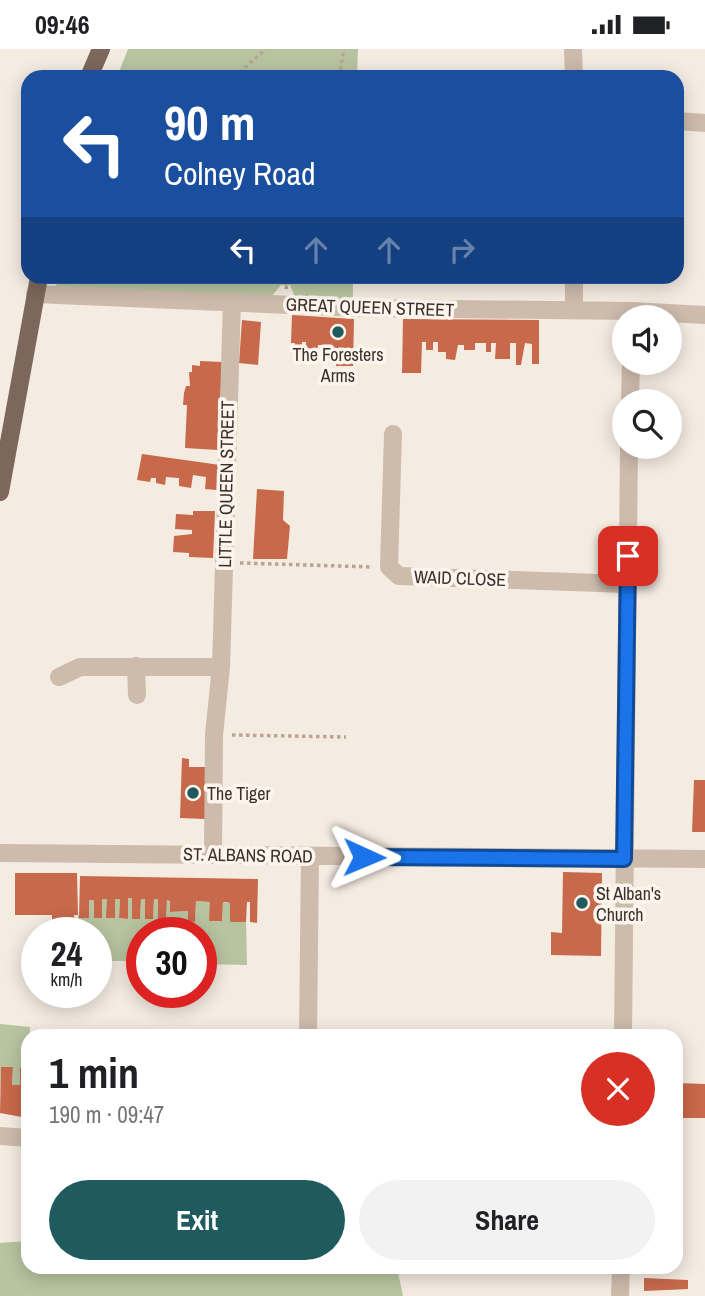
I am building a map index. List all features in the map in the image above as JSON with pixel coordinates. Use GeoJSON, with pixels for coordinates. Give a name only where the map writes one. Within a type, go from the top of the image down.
{"type":"FeatureCollection","features":[{"type":"Feature","properties":{"kind":"main road"},"geometry":{"type":"LineString","coordinates":[[92,70],[101,49]]}},
{"type":"Feature","properties":{"kind":"main road"},"geometry":{"type":"LineString","coordinates":[[0,492],[37,285]]}},
{"type":"Feature","properties":{"kind":"street"},"geometry":{"type":"LineString","coordinates":[[573,49],[574,70]]}},
{"type":"Feature","properties":{"kind":"street"},"geometry":{"type":"LineString","coordinates":[[684,122],[705,123]]}},
{"type":"Feature","properties":{"kind":"street"},"geometry":{"type":"LineString","coordinates":[[574,284],[574,310]]}},
{"type":"Feature","properties":{"kind":"street","name":"GREAT QUEEN STREET"},"geometry":{"type":"LineString","coordinates":[[37,285],[232,301],[362,308],[612,313]]}},
{"type":"Feature","properties":{"kind":"street","name":"LITTLE QUEEN STREET"},"geometry":{"type":"LineString","coordinates":[[213,855],[214,735],[221,667],[232,301]]}},
{"type":"Feature","properties":{"kind":"street","name":"GREAT QUEEN STREET"},"geometry":{"type":"LineString","coordinates":[[682,315],[705,315]]}},
{"type":"Feature","properties":{"kind":"street","name":"WAID CLOSE"},"geometry":{"type":"LineString","coordinates":[[393,433],[389,567],[399,576],[627,584]]}},
{"type":"Feature","properties":{"kind":"street"},"geometry":{"type":"LineString","coordinates":[[623,1029],[629,459]]}},
{"type":"Feature","properties":{"kind":"street"},"geometry":{"type":"LineString","coordinates":[[136,666],[137,695]]}},
{"type":"Feature","properties":{"kind":"street"},"geometry":{"type":"LineString","coordinates":[[59,677],[80,667],[221,667]]}},
{"type":"Feature","properties":{"kind":"street","name":"ST. ALBANS ROAD"},"geometry":{"type":"LineString","coordinates":[[0,853],[705,859]]}},
{"type":"Feature","properties":{"kind":"street"},"geometry":{"type":"LineString","coordinates":[[308,1029],[310,856]]}},
{"type":"Feature","properties":{"kind":"street"},"geometry":{"type":"LineString","coordinates":[[0,1136],[21,1138]]}},
{"type":"Feature","properties":{"kind":"street"},"geometry":{"type":"LineString","coordinates":[[620,1296],[621,1274]]}},
{"type":"Feature","properties":{"kind":"path"},"geometry":{"type":"LineString","coordinates":[[242,70],[266,49]]}},
{"type":"Feature","properties":{"kind":"path"},"geometry":{"type":"LineString","coordinates":[[340,70],[344,49]]}},
{"type":"Feature","properties":{"kind":"path"},"geometry":{"type":"LineString","coordinates":[[225,563],[389,567]]}},
{"type":"Feature","properties":{"kind":"path"},"geometry":{"type":"LineString","coordinates":[[214,735],[346,737]]}},
{"type":"Feature","properties":{"kind":"green space"},"geometry":{"type":"Polygon","coordinates":[[[128,49],[358,49],[357,70],[120,70],[128,49]]]}},
{"type":"Feature","properties":{"kind":"green space"},"geometry":{"type":"Polygon","coordinates":[[[353,284],[353,299],[295,297],[290,285],[281,285],[271,297],[56,286],[353,284]]]}},
{"type":"Feature","properties":{"kind":"green space"},"geometry":{"type":"Polygon","coordinates":[[[128,898],[132,898],[139,917],[127,917],[128,898]]]}},
{"type":"Feature","properties":{"kind":"green space"},"geometry":{"type":"Polygon","coordinates":[[[102,899],[107,899],[107,917],[102,917],[102,899]]]}},
{"type":"Feature","properties":{"kind":"green space"},"geometry":{"type":"Polygon","coordinates":[[[115,899],[120,899],[119,918],[126,919],[126,961],[112,961],[115,899]]]}},
{"type":"Feature","properties":{"kind":"green space"},"geometry":{"type":"Polygon","coordinates":[[[141,899],[145,899],[145,917],[140,917],[141,899]]]}},
{"type":"Feature","properties":{"kind":"green space"},"geometry":{"type":"Polygon","coordinates":[[[154,899],[158,899],[158,917],[153,917],[154,899]]]}},
{"type":"Feature","properties":{"kind":"green space"},"geometry":{"type":"Polygon","coordinates":[[[89,900],[94,900],[94,917],[89,917],[89,900]]]}},
{"type":"Feature","properties":{"kind":"green space"},"geometry":{"type":"Polygon","coordinates":[[[167,900],[170,901],[171,912],[188,911],[188,917],[166,917],[167,900]]]}},
{"type":"Feature","properties":{"kind":"green space"},"geometry":{"type":"Polygon","coordinates":[[[196,901],[210,902],[210,917],[195,917],[196,901]]]}},
{"type":"Feature","properties":{"kind":"green space"},"geometry":{"type":"Polygon","coordinates":[[[223,902],[230,903],[230,921],[246,922],[247,965],[217,964],[217,921],[222,921],[223,902]]]}},
{"type":"Feature","properties":{"kind":"green space"},"geometry":{"type":"Polygon","coordinates":[[[0,1024],[30,1027],[21,1029],[20,1085],[12,1085],[13,1068],[1,1067],[0,1096],[0,1024]]]}},
{"type":"Feature","properties":{"kind":"green space"},"geometry":{"type":"Polygon","coordinates":[[[21,1242],[21,1274],[398,1274],[403,1296],[0,1296],[0,1243],[21,1242]]]}},
{"type":"Feature","properties":{"kind":"building"},"geometry":{"type":"Polygon","coordinates":[[[292,315],[354,319],[353,366],[336,366],[336,358],[322,358],[323,345],[318,345],[317,353],[306,352],[306,342],[302,342],[302,352],[295,352],[295,343],[291,343],[292,315]]]}},
{"type":"Feature","properties":{"kind":"building"},"geometry":{"type":"Polygon","coordinates":[[[403,319],[539,320],[539,364],[532,364],[532,344],[525,343],[521,365],[516,365],[516,343],[510,343],[510,359],[495,359],[496,343],[491,343],[491,352],[486,352],[486,343],[475,343],[475,350],[464,350],[464,345],[458,345],[455,360],[446,359],[446,352],[438,352],[438,342],[433,342],[433,350],[426,350],[426,342],[422,342],[421,373],[402,373],[403,319]]]}},
{"type":"Feature","properties":{"kind":"building"},"geometry":{"type":"Polygon","coordinates":[[[242,320],[261,322],[258,365],[239,363],[242,320]]]}},
{"type":"Feature","properties":{"kind":"building"},"geometry":{"type":"Polygon","coordinates":[[[200,361],[222,362],[218,450],[185,448],[187,405],[183,405],[184,393],[186,386],[190,386],[189,372],[192,372],[192,365],[200,366],[200,361]]]}},
{"type":"Feature","properties":{"kind":"building"},"geometry":{"type":"Polygon","coordinates":[[[142,454],[220,465],[217,490],[205,489],[206,477],[193,475],[191,488],[179,486],[179,478],[166,477],[165,485],[156,483],[156,478],[151,478],[150,482],[137,480],[142,454]]]}},
{"type":"Feature","properties":{"kind":"building"},"geometry":{"type":"Polygon","coordinates":[[[257,489],[284,491],[283,520],[290,526],[287,559],[253,559],[257,489]]]}},
{"type":"Feature","properties":{"kind":"building"},"geometry":{"type":"Polygon","coordinates":[[[193,511],[215,511],[213,558],[189,557],[189,553],[173,552],[174,536],[192,534],[192,530],[175,529],[176,514],[193,515],[193,511]]]}},
{"type":"Feature","properties":{"kind":"building","name":"The Tiger"},"geometry":{"type":"Polygon","coordinates":[[[182,758],[189,759],[189,767],[206,767],[205,819],[180,818],[182,758]]]}},
{"type":"Feature","properties":{"kind":"building"},"geometry":{"type":"Polygon","coordinates":[[[694,780],[705,780],[705,832],[692,832],[694,780]]]}},
{"type":"Feature","properties":{"kind":"building","name":"St Alban's Church"},"geometry":{"type":"Polygon","coordinates":[[[563,872],[602,873],[601,956],[551,955],[551,932],[562,933],[563,872]]]}},
{"type":"Feature","properties":{"kind":"building"},"geometry":{"type":"Polygon","coordinates":[[[15,873],[77,873],[78,915],[15,915],[15,873]]]}},
{"type":"Feature","properties":{"kind":"building"},"geometry":{"type":"Polygon","coordinates":[[[80,876],[258,879],[257,923],[250,922],[250,902],[247,902],[246,922],[230,922],[230,903],[223,902],[222,921],[217,921],[217,917],[209,917],[210,902],[196,901],[195,917],[188,917],[188,911],[170,912],[170,901],[167,900],[166,917],[158,917],[158,899],[154,899],[153,917],[145,917],[145,899],[141,899],[140,917],[132,917],[132,898],[128,898],[126,919],[119,918],[120,899],[115,899],[115,918],[106,917],[107,899],[102,899],[102,917],[94,917],[94,900],[89,900],[89,917],[79,917],[80,876]]]}},
{"type":"Feature","properties":{"kind":"building"},"geometry":{"type":"Polygon","coordinates":[[[1,1067],[13,1067],[12,1085],[20,1085],[21,1068],[21,1117],[0,1113],[1,1067]]]}},
{"type":"Feature","properties":{"kind":"building"},"geometry":{"type":"Polygon","coordinates":[[[683,1083],[705,1084],[705,1118],[683,1118],[683,1083]]]}},
{"type":"Feature","properties":{"kind":"building"},"geometry":{"type":"Polygon","coordinates":[[[644,1278],[688,1280],[688,1289],[644,1291],[644,1278]]]}},
{"type":"Feature","properties":{"kind":"place","name":"The Foresters Arms"},"geometry":{"type":"Point","coordinates":[338,332]}},
{"type":"Feature","properties":{"kind":"place","name":"The Tiger"},"geometry":{"type":"Point","coordinates":[193,793]}},
{"type":"Feature","properties":{"kind":"place","name":"St Alban's Church"},"geometry":{"type":"Point","coordinates":[582,903]}},
{"type":"Feature","properties":{"kind":"route"},"geometry":{"type":"LineString","coordinates":[[364,857],[624,859],[628,556]]}}]}
